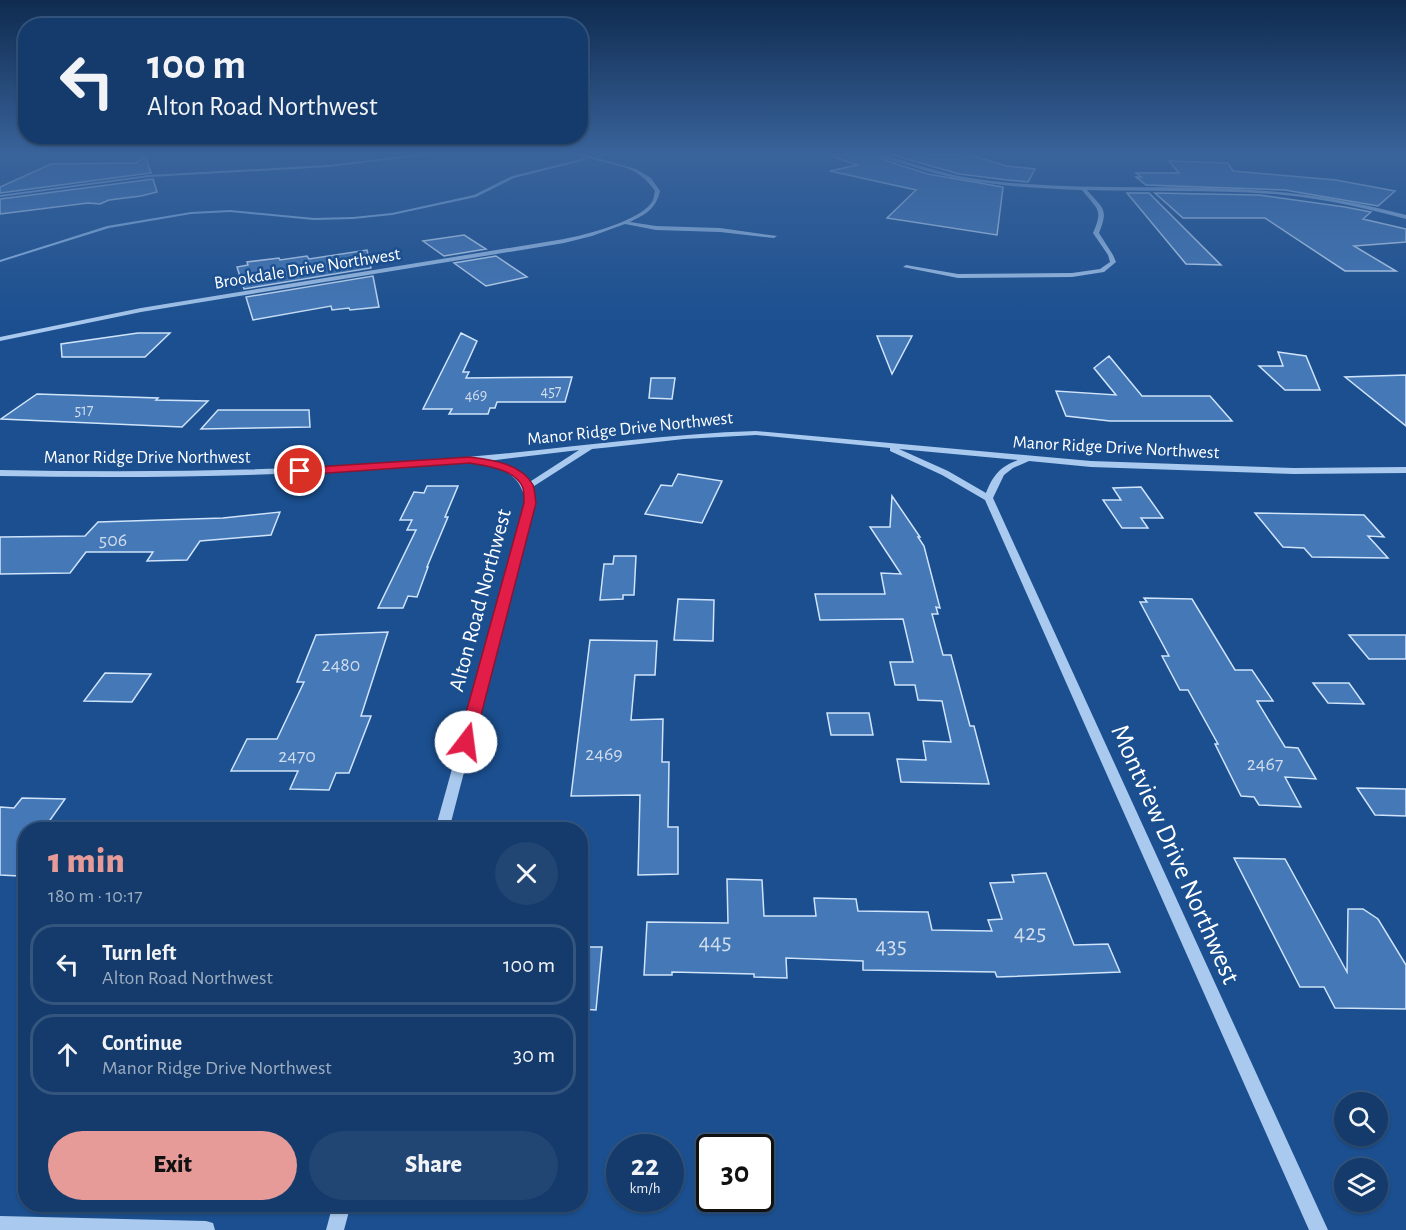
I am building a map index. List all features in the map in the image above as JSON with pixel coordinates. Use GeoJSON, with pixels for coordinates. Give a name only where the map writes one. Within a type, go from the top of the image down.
{"type":"FeatureCollection","features":[{"type":"Feature","properties":{"kind":"street","name":"Brookdale Drive Northwest"},"geometry":{"type":"LineString","coordinates":[[0,339],[141,310],[564,241],[626,223],[643,211]]}},
{"type":"Feature","properties":{"kind":"street"},"geometry":{"type":"LineString","coordinates":[[906,267],[958,276],[1072,275],[1102,271],[1113,262],[1096,233],[1102,211]]}},
{"type":"Feature","properties":{"kind":"street"},"geometry":{"type":"LineString","coordinates":[[1382,211],[1406,217]]}},
{"type":"Feature","properties":{"kind":"street"},"geometry":{"type":"LineString","coordinates":[[626,223],[656,228],[720,230],[774,236]]}},
{"type":"Feature","properties":{"kind":"street","name":"Manor Ridge Drive Northwest"},"geometry":{"type":"LineString","coordinates":[[0,473],[216,474],[371,468],[590,448],[708,434],[756,433],[1029,459],[1154,468],[1305,471],[1406,470]]}},
{"type":"Feature","properties":{"kind":"street"},"geometry":{"type":"LineString","coordinates":[[881,444],[928,464],[989,498],[995,478],[1005,467],[1029,459]]}},
{"type":"Feature","properties":{"kind":"street","name":"Alton Road Northwest"},"geometry":{"type":"LineString","coordinates":[[528,486],[590,448]]}},
{"type":"Feature","properties":{"kind":"street","name":"Alton Road Northwest"},"geometry":{"type":"LineString","coordinates":[[444,822],[530,503],[528,486],[516,473],[495,464],[470,460]]}},
{"type":"Feature","properties":{"kind":"street","name":"Montview Drive Northwest"},"geometry":{"type":"LineString","coordinates":[[989,498],[1319,1230]]}},
{"type":"Feature","properties":{"kind":"street"},"geometry":{"type":"LineString","coordinates":[[335,1230],[340,1212]]}},
{"type":"Feature","properties":{"kind":"street"},"geometry":{"type":"LineString","coordinates":[[0,1225],[206,1230]]}},
{"type":"Feature","properties":{"kind":"building"},"geometry":{"type":"Polygon","coordinates":[[[0,211],[21,211],[0,214],[0,211]]]}},
{"type":"Feature","properties":{"kind":"building"},"geometry":{"type":"Polygon","coordinates":[[[894,211],[1000,211],[997,235],[887,218],[894,211]]]}},
{"type":"Feature","properties":{"kind":"building"},"geometry":{"type":"Polygon","coordinates":[[[1142,211],[1167,211],[1221,265],[1186,264],[1142,211]]]}},
{"type":"Feature","properties":{"kind":"building"},"geometry":{"type":"Polygon","coordinates":[[[1176,211],[1368,211],[1371,212],[1363,219],[1406,229],[1406,242],[1354,246],[1396,271],[1345,271],[1265,218],[1183,218],[1176,211]]]}},
{"type":"Feature","properties":{"kind":"building"},"geometry":{"type":"Polygon","coordinates":[[[464,235],[486,249],[444,256],[423,241],[464,235]]]}},
{"type":"Feature","properties":{"kind":"building"},"geometry":{"type":"Polygon","coordinates":[[[367,250],[371,268],[244,289],[237,267],[248,265],[247,262],[307,256],[309,259],[367,250]]]}},
{"type":"Feature","properties":{"kind":"building"},"geometry":{"type":"Polygon","coordinates":[[[496,256],[527,277],[486,286],[454,263],[496,256]]]}},
{"type":"Feature","properties":{"kind":"building"},"geometry":{"type":"Polygon","coordinates":[[[373,276],[379,307],[332,310],[331,306],[253,320],[246,297],[373,276]]]}},
{"type":"Feature","properties":{"kind":"building"},"geometry":{"type":"Polygon","coordinates":[[[138,333],[170,333],[145,357],[62,357],[61,344],[138,333]]]}},
{"type":"Feature","properties":{"kind":"building"},"geometry":{"type":"Polygon","coordinates":[[[461,333],[477,341],[463,372],[469,372],[466,378],[572,377],[565,402],[497,402],[495,408],[490,408],[488,414],[449,414],[452,409],[423,409],[461,333]]]}},
{"type":"Feature","properties":{"kind":"building"},"geometry":{"type":"Polygon","coordinates":[[[877,336],[912,336],[892,374],[877,336]]]}},
{"type":"Feature","properties":{"kind":"building"},"geometry":{"type":"Polygon","coordinates":[[[1278,352],[1306,356],[1320,390],[1285,390],[1259,366],[1283,366],[1278,352]]]}},
{"type":"Feature","properties":{"kind":"building"},"geometry":{"type":"Polygon","coordinates":[[[1109,356],[1142,396],[1210,396],[1232,421],[1110,421],[1066,416],[1056,391],[1116,395],[1094,368],[1109,356]]]}},
{"type":"Feature","properties":{"kind":"building"},"geometry":{"type":"Polygon","coordinates":[[[1406,375],[1406,426],[1345,377],[1406,375]]]}},
{"type":"Feature","properties":{"kind":"building"},"geometry":{"type":"Polygon","coordinates":[[[651,378],[675,378],[672,399],[649,398],[651,378]]]}},
{"type":"Feature","properties":{"kind":"building"},"geometry":{"type":"Polygon","coordinates":[[[37,394],[208,401],[182,427],[1,419],[37,394]]]}},
{"type":"Feature","properties":{"kind":"building"},"geometry":{"type":"Polygon","coordinates":[[[218,410],[309,410],[310,427],[201,429],[218,410]]]}},
{"type":"Feature","properties":{"kind":"building"},"geometry":{"type":"Polygon","coordinates":[[[678,474],[722,481],[702,523],[645,514],[661,485],[672,486],[678,474]]]}},
{"type":"Feature","properties":{"kind":"building"},"geometry":{"type":"Polygon","coordinates":[[[427,486],[458,486],[417,597],[408,596],[403,608],[378,608],[416,530],[407,530],[412,520],[400,520],[414,492],[424,493],[427,486]]]}},
{"type":"Feature","properties":{"kind":"building"},"geometry":{"type":"Polygon","coordinates":[[[1141,487],[1163,518],[1141,518],[1148,528],[1122,528],[1103,500],[1121,500],[1113,488],[1141,487]]]}},
{"type":"Feature","properties":{"kind":"building"},"geometry":{"type":"Polygon","coordinates":[[[892,496],[924,546],[940,608],[936,607],[938,614],[932,614],[943,655],[951,655],[970,726],[974,726],[989,784],[901,782],[897,759],[926,760],[923,741],[951,742],[942,701],[918,700],[915,685],[895,685],[890,662],[913,662],[903,619],[820,620],[815,594],[885,594],[881,573],[901,574],[870,527],[890,527],[892,496]]]}},
{"type":"Feature","properties":{"kind":"building"},"geometry":{"type":"Polygon","coordinates":[[[280,512],[271,535],[200,541],[187,560],[147,561],[153,552],[86,552],[70,573],[0,574],[0,537],[85,536],[98,522],[223,518],[280,512]]]}},
{"type":"Feature","properties":{"kind":"building"},"geometry":{"type":"Polygon","coordinates":[[[1255,513],[1364,515],[1384,537],[1368,536],[1388,558],[1312,557],[1304,548],[1283,547],[1255,513]]]}},
{"type":"Feature","properties":{"kind":"building"},"geometry":{"type":"Polygon","coordinates":[[[614,556],[636,556],[634,595],[623,595],[623,599],[600,600],[604,564],[613,564],[614,556]]]}},
{"type":"Feature","properties":{"kind":"building"},"geometry":{"type":"Polygon","coordinates":[[[1144,598],[1192,599],[1235,670],[1252,670],[1273,701],[1257,701],[1285,747],[1298,748],[1316,779],[1285,777],[1301,807],[1259,805],[1254,797],[1241,796],[1215,744],[1218,744],[1188,690],[1180,690],[1162,656],[1169,656],[1140,602],[1147,602],[1144,598]]]}},
{"type":"Feature","properties":{"kind":"building"},"geometry":{"type":"Polygon","coordinates":[[[678,599],[714,600],[713,641],[674,640],[678,599]]]}},
{"type":"Feature","properties":{"kind":"building"},"geometry":{"type":"Polygon","coordinates":[[[388,632],[361,716],[371,716],[349,773],[336,773],[329,790],[290,789],[298,771],[231,771],[247,739],[277,739],[304,682],[297,682],[316,635],[388,632]]]}},
{"type":"Feature","properties":{"kind":"building"},"geometry":{"type":"Polygon","coordinates":[[[1349,635],[1406,635],[1406,659],[1369,659],[1349,635]]]}},
{"type":"Feature","properties":{"kind":"building"},"geometry":{"type":"Polygon","coordinates":[[[590,640],[657,641],[655,675],[635,675],[631,720],[663,719],[662,762],[669,762],[668,827],[678,827],[678,874],[638,875],[640,795],[571,796],[590,640]]]}},
{"type":"Feature","properties":{"kind":"building"},"geometry":{"type":"Polygon","coordinates":[[[105,673],[151,674],[132,702],[84,701],[105,673]]]}},
{"type":"Feature","properties":{"kind":"building"},"geometry":{"type":"Polygon","coordinates":[[[1313,683],[1349,683],[1364,704],[1328,703],[1313,683]]]}},
{"type":"Feature","properties":{"kind":"building"},"geometry":{"type":"Polygon","coordinates":[[[827,713],[869,713],[873,735],[831,735],[827,713]]]}},
{"type":"Feature","properties":{"kind":"building"},"geometry":{"type":"Polygon","coordinates":[[[1357,788],[1406,789],[1406,816],[1375,815],[1357,788]]]}},
{"type":"Feature","properties":{"kind":"building"},"geometry":{"type":"Polygon","coordinates":[[[22,798],[65,799],[49,822],[18,822],[18,876],[0,875],[0,807],[14,808],[22,798]]]}},
{"type":"Feature","properties":{"kind":"building"},"geometry":{"type":"Polygon","coordinates":[[[1234,858],[1285,859],[1347,972],[1348,909],[1363,909],[1378,919],[1406,965],[1406,1009],[1335,1008],[1324,987],[1300,987],[1234,858]]]}},
{"type":"Feature","properties":{"kind":"building"},"geometry":{"type":"Polygon","coordinates":[[[1046,873],[1074,945],[1108,944],[1120,972],[997,977],[995,972],[863,970],[863,961],[786,958],[787,978],[754,977],[754,974],[672,972],[672,975],[644,975],[647,922],[728,923],[727,879],[762,880],[764,916],[816,916],[814,898],[856,899],[858,911],[928,912],[932,930],[992,931],[988,920],[1002,919],[990,883],[1014,882],[1012,875],[1046,873]]]}},
{"type":"Feature","properties":{"kind":"building"},"geometry":{"type":"Polygon","coordinates":[[[588,947],[602,947],[596,1010],[588,1010],[588,947]]]}},
{"type":"Feature","properties":{"kind":"waterway"},"geometry":{"type":"LineString","coordinates":[[0,261],[108,227],[191,213],[222,211]]}},
{"type":"Feature","properties":{"kind":"waterway"},"geometry":{"type":"LineString","coordinates":[[234,211],[314,219],[353,218],[404,211]]}},
{"type":"Feature","properties":{"kind":"route"},"geometry":{"type":"LineString","coordinates":[[300,471],[470,460],[495,464],[516,473],[528,486],[530,503],[466,742]]}}]}
